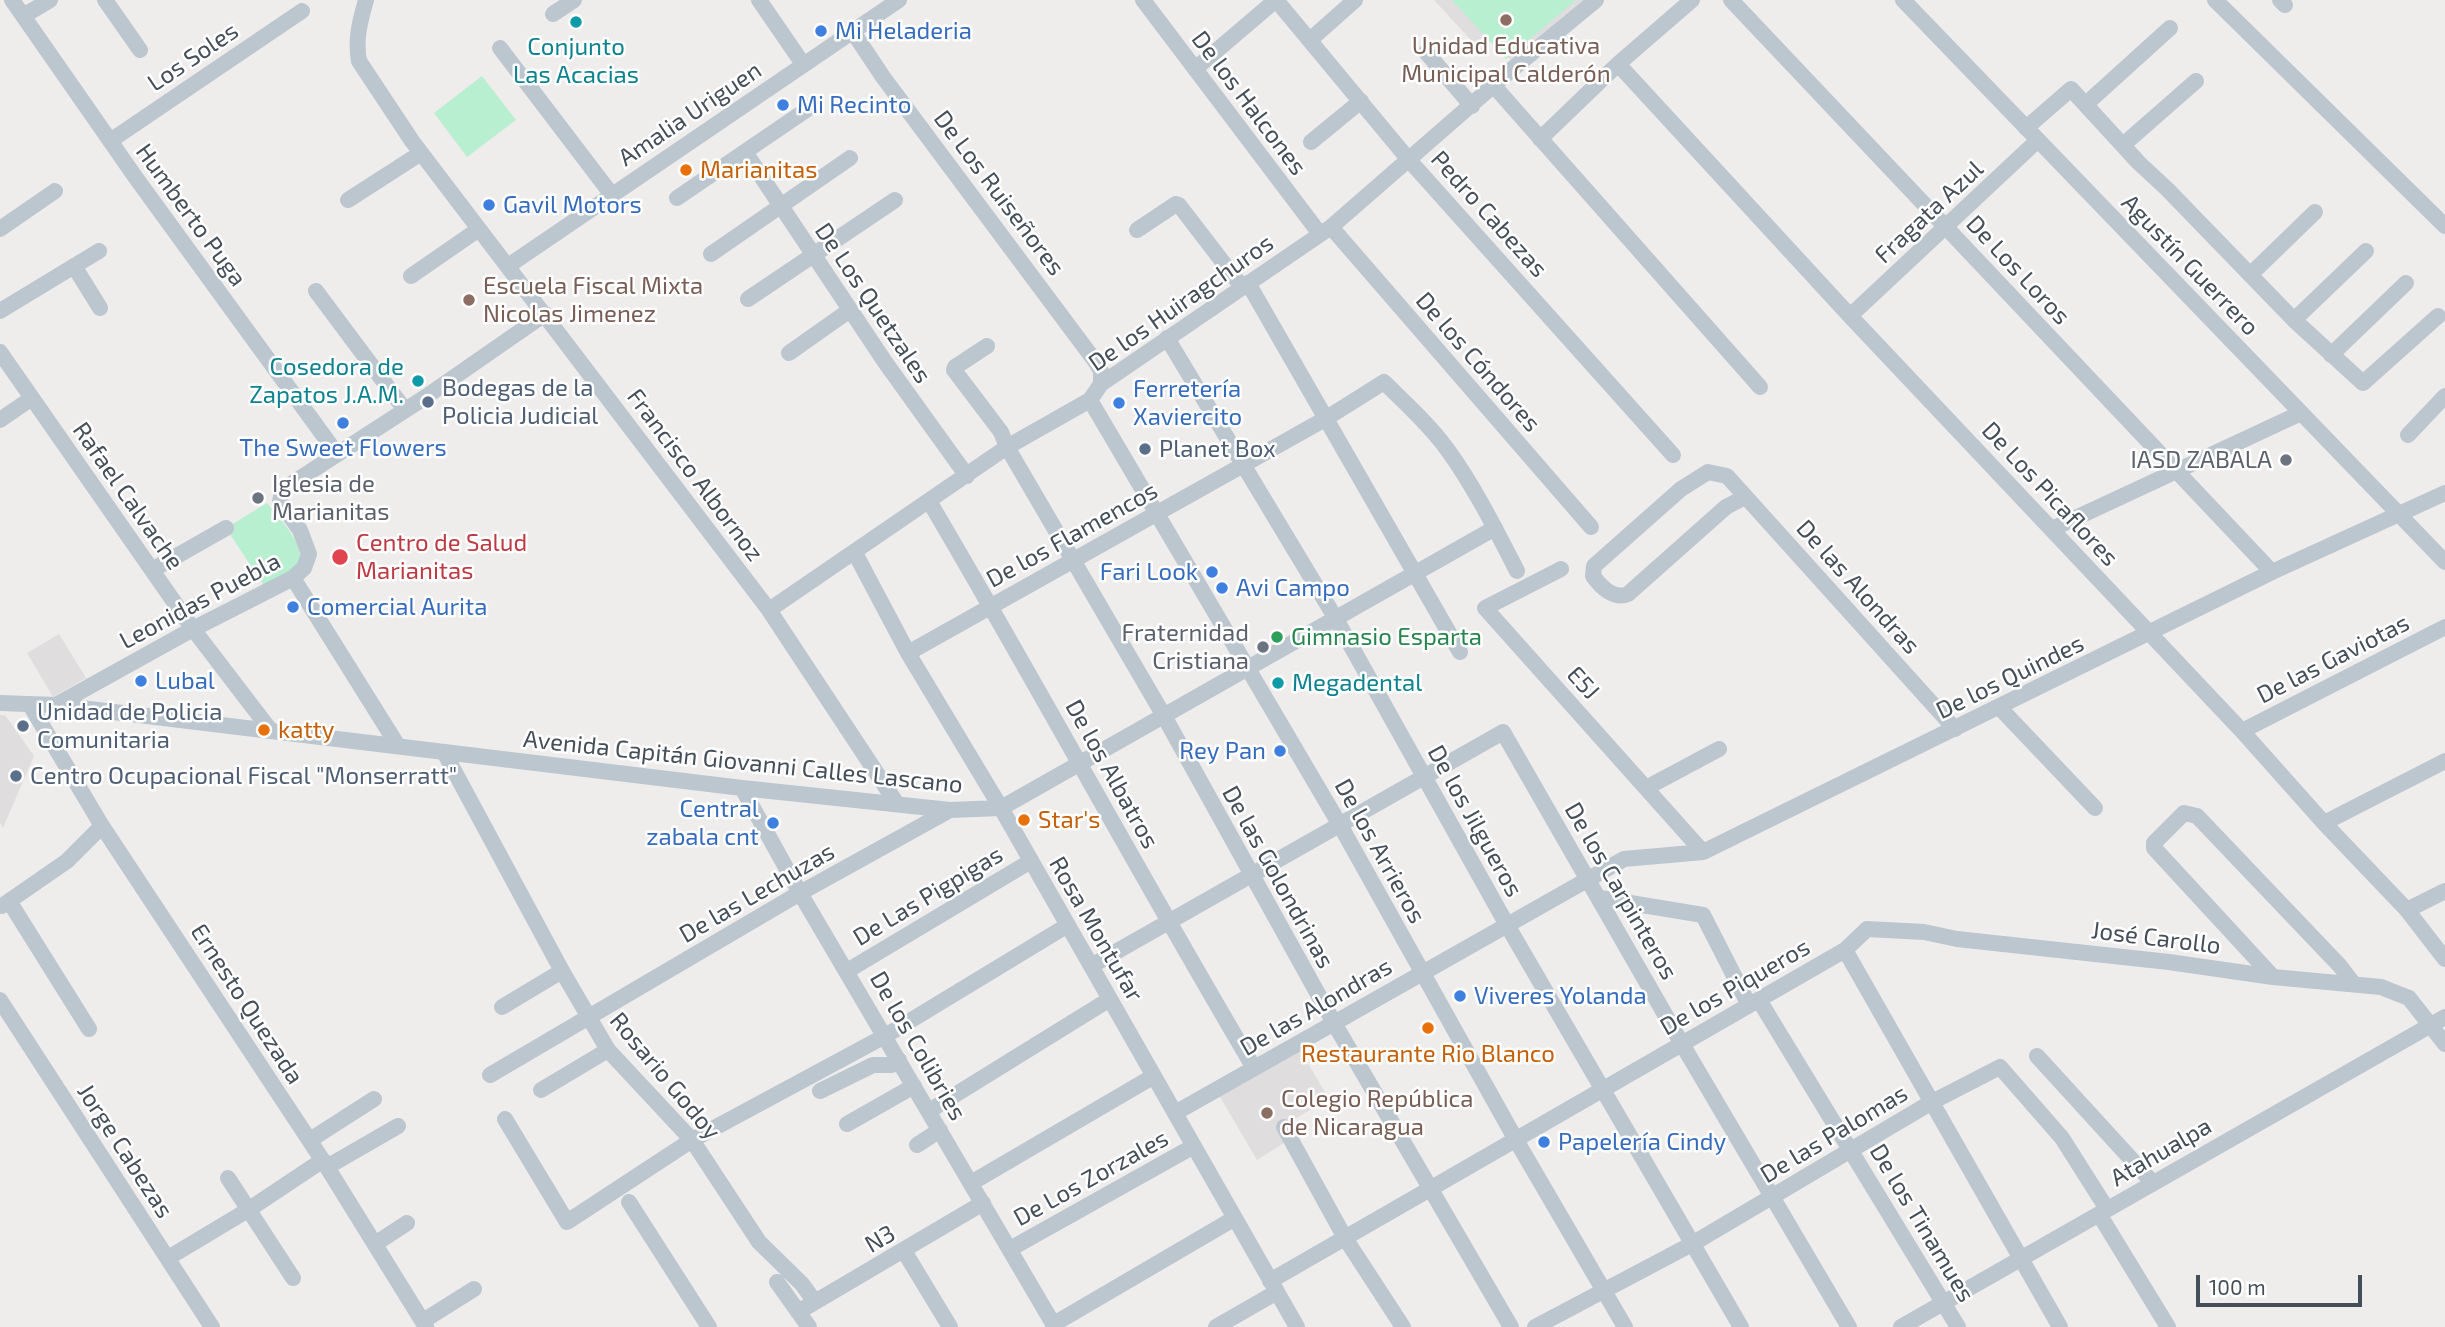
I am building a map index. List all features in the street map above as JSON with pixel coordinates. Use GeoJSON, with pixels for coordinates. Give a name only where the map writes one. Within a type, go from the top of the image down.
{"type":"FeatureCollection","features":[{"type":"Feature","properties":{"kind":"street","name":"Humberto Puga"},"geometry":{"type":"LineString","coordinates":[[12,0],[110,141],[337,454]]}},
{"type":"Feature","properties":{"kind":"street"},"geometry":{"type":"LineString","coordinates":[[23,16],[50,0]]}},
{"type":"Feature","properties":{"kind":"street"},"geometry":{"type":"LineString","coordinates":[[105,0],[140,50]]}},
{"type":"Feature","properties":{"kind":"street","name":"Francisco Albornoz"},"geometry":{"type":"LineString","coordinates":[[366,0],[358,32],[359,61],[421,153],[769,610],[897,804]]}},
{"type":"Feature","properties":{"kind":"street"},"geometry":{"type":"LineString","coordinates":[[554,14],[574,0]]}},
{"type":"Feature","properties":{"kind":"street"},"geometry":{"type":"LineString","coordinates":[[759,0],[803,64]]}},
{"type":"Feature","properties":{"kind":"street","name":"Amalia Uriguen"},"geometry":{"type":"LineString","coordinates":[[508,266],[899,0]]}},
{"type":"Feature","properties":{"kind":"street","name":"De los Halcones"},"geometry":{"type":"LineString","coordinates":[[1143,0],[1325,230]]}},
{"type":"Feature","properties":{"kind":"street"},"geometry":{"type":"LineString","coordinates":[[1195,69],[1276,0]]}},
{"type":"Feature","properties":{"kind":"street","name":"Pedro Cabezas"},"geometry":{"type":"LineString","coordinates":[[1276,0],[1409,160],[1673,455]]}},
{"type":"Feature","properties":{"kind":"street"},"geometry":{"type":"LineString","coordinates":[[1310,40],[1355,0]]}},
{"type":"Feature","properties":{"kind":"street","name":"De los Huiragchuros"},"geometry":{"type":"LineString","coordinates":[[769,610],[967,477],[1007,447],[1090,400],[1101,384],[1325,230],[1596,0]]}},
{"type":"Feature","properties":{"kind":"street"},"geometry":{"type":"LineString","coordinates":[[1540,139],[1618,64],[1692,0]]}},
{"type":"Feature","properties":{"kind":"street","name":"De Los Loros"},"geometry":{"type":"LineString","coordinates":[[1731,0],[2272,572]]}},
{"type":"Feature","properties":{"kind":"street","name":"Agustín Guerrero"},"geometry":{"type":"LineString","coordinates":[[1904,0],[2445,562]]}},
{"type":"Feature","properties":{"kind":"street"},"geometry":{"type":"LineString","coordinates":[[2215,0],[2443,219]]}},
{"type":"Feature","properties":{"kind":"street","name":"Los Soles"},"geometry":{"type":"LineString","coordinates":[[110,141],[302,11]]}},
{"type":"Feature","properties":{"kind":"street"},"geometry":{"type":"LineString","coordinates":[[2085,104],[2170,28]]}},
{"type":"Feature","properties":{"kind":"street","name":"De Los Ruiseñores"},"geometry":{"type":"LineString","coordinates":[[853,32],[883,77],[1089,352],[1101,371],[1101,384]]}},
{"type":"Feature","properties":{"kind":"street"},"geometry":{"type":"LineString","coordinates":[[500,48],[612,195]]}},
{"type":"Feature","properties":{"kind":"street"},"geometry":{"type":"LineString","coordinates":[[1426,52],[1472,106]]}},
{"type":"Feature","properties":{"kind":"street","name":"De Los Picaflores"},"geometry":{"type":"LineString","coordinates":[[1618,64],[1850,316],[2242,731],[2407,910],[2445,960]]}},
{"type":"Feature","properties":{"kind":"street"},"geometry":{"type":"LineString","coordinates":[[2123,145],[2196,81]]}},
{"type":"Feature","properties":{"kind":"street"},"geometry":{"type":"LineString","coordinates":[[1494,86],[1760,387]]}},
{"type":"Feature","properties":{"kind":"street"},"geometry":{"type":"LineString","coordinates":[[2026,128],[2071,89],[2294,320],[2363,383],[2438,316]]}},
{"type":"Feature","properties":{"kind":"street"},"geometry":{"type":"LineString","coordinates":[[1311,142],[1361,101]]}},
{"type":"Feature","properties":{"kind":"street"},"geometry":{"type":"LineString","coordinates":[[677,198],[815,104]]}},
{"type":"Feature","properties":{"kind":"street","name":"Fragata Azul"},"geometry":{"type":"LineString","coordinates":[[1850,316],[2038,140]]}},
{"type":"Feature","properties":{"kind":"street","name":"De Los Quetzales"},"geometry":{"type":"LineString","coordinates":[[744,152],[916,408],[967,477]]}},
{"type":"Feature","properties":{"kind":"street"},"geometry":{"type":"LineString","coordinates":[[348,200],[421,153]]}},
{"type":"Feature","properties":{"kind":"street"},"geometry":{"type":"LineString","coordinates":[[711,254],[850,158]]}},
{"type":"Feature","properties":{"kind":"street"},"geometry":{"type":"LineString","coordinates":[[0,229],[55,191]]}},
{"type":"Feature","properties":{"kind":"street"},"geometry":{"type":"LineString","coordinates":[[748,299],[895,200]]}},
{"type":"Feature","properties":{"kind":"street"},"geometry":{"type":"LineString","coordinates":[[1137,230],[1175,204],[1180,205],[1245,285],[1460,652]]}},
{"type":"Feature","properties":{"kind":"street"},"geometry":{"type":"LineString","coordinates":[[2250,275],[2315,212]]}},
{"type":"Feature","properties":{"kind":"street"},"geometry":{"type":"LineString","coordinates":[[411,276],[479,229]]}},
{"type":"Feature","properties":{"kind":"street","name":"De los Cóndores"},"geometry":{"type":"LineString","coordinates":[[1325,230],[1591,527]]}},
{"type":"Feature","properties":{"kind":"street"},"geometry":{"type":"LineString","coordinates":[[0,311],[99,251]]}},
{"type":"Feature","properties":{"kind":"street"},"geometry":{"type":"LineString","coordinates":[[2294,320],[2366,251]]}},
{"type":"Feature","properties":{"kind":"street"},"geometry":{"type":"LineString","coordinates":[[74,266],[100,308]]}},
{"type":"Feature","properties":{"kind":"street"},"geometry":{"type":"LineString","coordinates":[[2331,355],[2406,283]]}},
{"type":"Feature","properties":{"kind":"street"},"geometry":{"type":"LineString","coordinates":[[316,291],[405,410]]}},
{"type":"Feature","properties":{"kind":"street"},"geometry":{"type":"LineString","coordinates":[[789,353],[850,310]]}},
{"type":"Feature","properties":{"kind":"street","name":"Leonidas Puebla"},"geometry":{"type":"LineString","coordinates":[[56,705],[193,629],[293,578],[304,568],[309,554],[300,530],[280,502],[281,491],[545,314]]}},
{"type":"Feature","properties":{"kind":"street","name":"De los Jilgueros"},"geometry":{"type":"LineString","coordinates":[[1167,338],[1336,619],[1507,925],[1741,1327]]}},
{"type":"Feature","properties":{"kind":"street","name":"De las Golondrinas"},"geometry":{"type":"LineString","coordinates":[[987,346],[954,370],[1001,432],[1007,447],[1164,716],[1334,1023],[1511,1327]]}},
{"type":"Feature","properties":{"kind":"street","name":"Rafael Calvache"},"geometry":{"type":"LineString","coordinates":[[3,363],[32,398],[193,629],[271,731]]}},
{"type":"Feature","properties":{"kind":"street","name":"De los Flamencos"},"geometry":{"type":"LineString","coordinates":[[908,653],[1325,419],[1384,382],[1447,449],[1517,570]]}},
{"type":"Feature","properties":{"kind":"street"},"geometry":{"type":"LineString","coordinates":[[2408,435],[2445,396]]}},
{"type":"Feature","properties":{"kind":"street"},"geometry":{"type":"LineString","coordinates":[[0,420],[32,398]]}},
{"type":"Feature","properties":{"kind":"street","name":"De los Arrieros"},"geometry":{"type":"LineString","coordinates":[[1090,400],[1340,825],[1516,1140],[1625,1327]]}},
{"type":"Feature","properties":{"kind":"street"},"geometry":{"type":"LineString","coordinates":[[2052,529],[2301,413]]}},
{"type":"Feature","properties":{"kind":"street","name":"De las Alondras"},"geometry":{"type":"LineString","coordinates":[[1745,497],[1726,507],[1628,594],[1622,597],[1612,593],[1594,578],[1594,566],[1681,489],[1708,472],[1727,476],[1955,729]]}},
{"type":"Feature","properties":{"kind":"street","name":"De los Quindes"},"geometry":{"type":"LineString","coordinates":[[1589,879],[1624,859],[1703,852],[2272,572],[2445,493]]}},
{"type":"Feature","properties":{"kind":"street","name":"De los Albatros"},"geometry":{"type":"LineString","coordinates":[[929,501],[992,606],[1168,922],[1254,1068]]}},
{"type":"Feature","properties":{"kind":"street"},"geometry":{"type":"LineString","coordinates":[[152,570],[226,528]]}},
{"type":"Feature","properties":{"kind":"street","name":"Avenida Capitán Giovanni Calles Lascano"},"geometry":{"type":"LineString","coordinates":[[0,703],[56,705],[742,788],[950,810],[1001,808],[1495,528]]}},
{"type":"Feature","properties":{"kind":"street","name":"Rosa Montufar"},"geometry":{"type":"LineString","coordinates":[[855,553],[908,653],[1001,808],[1297,1327]]}},
{"type":"Feature","properties":{"kind":"street","name":"E5J"},"geometry":{"type":"LineString","coordinates":[[1561,569],[1485,608],[1703,852]]}},
{"type":"Feature","properties":{"kind":"street"},"geometry":{"type":"LineString","coordinates":[[293,578],[398,746]]}},
{"type":"Feature","properties":{"kind":"street","name":"De las Gaviotas"},"geometry":{"type":"LineString","coordinates":[[2242,731],[2445,627]]}},
{"type":"Feature","properties":{"kind":"street"},"geometry":{"type":"LineString","coordinates":[[90,686],[88,701],[98,710]]}},
{"type":"Feature","properties":{"kind":"street","name":"Ernesto Quezada"},"geometry":{"type":"LineString","coordinates":[[30,705],[102,826],[310,1140],[425,1324]]}},
{"type":"Feature","properties":{"kind":"street"},"geometry":{"type":"LineString","coordinates":[[1999,707],[2095,808]]}},
{"type":"Feature","properties":{"kind":"street","name":"De los Carpinteros"},"geometry":{"type":"LineString","coordinates":[[1424,777],[1503,732],[1682,1044],[1849,1327]]}},
{"type":"Feature","properties":{"kind":"street"},"geometry":{"type":"LineString","coordinates":[[1646,788],[1719,749]]}},
{"type":"Feature","properties":{"kind":"street","name":"Rosario Godoy"},"geometry":{"type":"LineString","coordinates":[[444,752],[562,971],[608,1050],[692,1140],[759,1242],[802,1284],[815,1302]]}},
{"type":"Feature","properties":{"kind":"street"},"geometry":{"type":"LineString","coordinates":[[2324,823],[2445,761]]}},
{"type":"Feature","properties":{"kind":"street"},"geometry":{"type":"LineString","coordinates":[[1091,965],[1424,777]]}},
{"type":"Feature","properties":{"kind":"street","name":"De los Colibries"},"geometry":{"type":"LineString","coordinates":[[742,788],[800,893],[1054,1326]]}},
{"type":"Feature","properties":{"kind":"street","name":"De las Lechuzas"},"geometry":{"type":"LineString","coordinates":[[490,1075],[800,893],[950,810]]}},
{"type":"Feature","properties":{"kind":"street"},"geometry":{"type":"LineString","coordinates":[[2273,976],[2154,848],[2154,843],[2184,813],[2196,816],[2340,966],[2353,983]]}},
{"type":"Feature","properties":{"kind":"street"},"geometry":{"type":"LineString","coordinates":[[89,1029],[4,904],[67,861],[102,826]]}},
{"type":"Feature","properties":{"kind":"street","name":"De Las Pigpigas"},"geometry":{"type":"LineString","coordinates":[[847,971],[1031,861]]}},
{"type":"Feature","properties":{"kind":"street","name":"De las Alondras"},"geometry":{"type":"LineString","coordinates":[[1175,1113],[1589,879]]}},
{"type":"Feature","properties":{"kind":"street"},"geometry":{"type":"LineString","coordinates":[[2407,910],[2445,891]]}},
{"type":"Feature","properties":{"kind":"street","name":"De los Tinamues"},"geometry":{"type":"LineString","coordinates":[[1600,898],[1703,915],[1754,1002],[1851,1150],[1958,1327]]}},
{"type":"Feature","properties":{"kind":"street"},"geometry":{"type":"LineString","coordinates":[[505,1119],[567,1222],[692,1140],[886,1036],[1068,925]]}},
{"type":"Feature","properties":{"kind":"street","name":"José Carollo"},"geometry":{"type":"LineString","coordinates":[[1845,950],[1867,929],[1898,929],[1956,939],[2353,983],[2391,989],[2409,998],[2438,1021],[2445,1044]]}},
{"type":"Feature","properties":{"kind":"street","name":"De los Piqueros"},"geometry":{"type":"LineString","coordinates":[[1216,1327],[1345,1238],[1845,950],[2060,1327]]}},
{"type":"Feature","properties":{"kind":"street"},"geometry":{"type":"LineString","coordinates":[[502,1007],[562,971]]}},
{"type":"Feature","properties":{"kind":"street"},"geometry":{"type":"LineString","coordinates":[[929,1111],[1110,999]]}},
{"type":"Feature","properties":{"kind":"street","name":"Jorge Cabezas"},"geometry":{"type":"LineString","coordinates":[[0,1000],[212,1327]]}},
{"type":"Feature","properties":{"kind":"street","name":"Atahualpa"},"geometry":{"type":"LineString","coordinates":[[1901,1327],[2438,1021]]}},
{"type":"Feature","properties":{"kind":"street"},"geometry":{"type":"LineString","coordinates":[[541,1090],[608,1050]]}},
{"type":"Feature","properties":{"kind":"street"},"geometry":{"type":"LineString","coordinates":[[2037,1056],[2153,1183]]}},
{"type":"Feature","properties":{"kind":"street"},"geometry":{"type":"LineString","coordinates":[[820,1091],[873,1065],[892,1065],[899,1060]]}},
{"type":"Feature","properties":{"kind":"street","name":"De las Palomas"},"geometry":{"type":"LineString","coordinates":[[1535,1327],[1692,1244],[1932,1102],[2000,1067],[2062,1138],[2168,1327]]}},
{"type":"Feature","properties":{"kind":"street"},"geometry":{"type":"LineString","coordinates":[[971,1183],[1154,1076]]}},
{"type":"Feature","properties":{"kind":"street"},"geometry":{"type":"LineString","coordinates":[[847,1124],[914,1086]]}},
{"type":"Feature","properties":{"kind":"street"},"geometry":{"type":"LineString","coordinates":[[310,1140],[374,1100]]}},
{"type":"Feature","properties":{"kind":"street"},"geometry":{"type":"LineString","coordinates":[[168,1258],[325,1164],[398,1126]]}},
{"type":"Feature","properties":{"kind":"street"},"geometry":{"type":"LineString","coordinates":[[1284,1127],[1345,1238],[1403,1327]]}},
{"type":"Feature","properties":{"kind":"street"},"geometry":{"type":"LineString","coordinates":[[917,1145],[940,1130]]}},
{"type":"Feature","properties":{"kind":"street","name":"De Los Zorzales"},"geometry":{"type":"LineString","coordinates":[[1010,1249],[1194,1146]]}},
{"type":"Feature","properties":{"kind":"street"},"geometry":{"type":"LineString","coordinates":[[228,1178],[293,1278]]}},
{"type":"Feature","properties":{"kind":"street"},"geometry":{"type":"LineString","coordinates":[[629,1202],[709,1327]]}},
{"type":"Feature","properties":{"kind":"street","name":"N3"},"geometry":{"type":"LineString","coordinates":[[798,1312],[983,1203]]}},
{"type":"Feature","properties":{"kind":"street"},"geometry":{"type":"LineString","coordinates":[[1054,1326],[1235,1218]]}},
{"type":"Feature","properties":{"kind":"street"},"geometry":{"type":"LineString","coordinates":[[375,1244],[407,1223]]}},
{"type":"Feature","properties":{"kind":"street"},"geometry":{"type":"LineString","coordinates":[[904,1251],[945,1326]]}},
{"type":"Feature","properties":{"kind":"street"},"geometry":{"type":"LineString","coordinates":[[778,1282],[809,1327]]}},
{"type":"Feature","properties":{"kind":"street"},"geometry":{"type":"LineString","coordinates":[[425,1324],[474,1289]]}},
{"type":"Feature","properties":{"kind":"shaded area","name":"Unidad Educativa Municipal Calderón"},"geometry":{"type":"Polygon","coordinates":[[[1434,0],[1583,0],[1511,60],[1491,40],[1481,51],[1434,0]]]}},
{"type":"Feature","properties":{"kind":"shaded area"},"geometry":{"type":"Polygon","coordinates":[[[59,634],[86,678],[53,697],[27,653],[59,634]]]}},
{"type":"Feature","properties":{"kind":"shaded area"},"geometry":{"type":"Polygon","coordinates":[[[0,715],[5,715],[34,756],[3,828],[0,823],[0,715]]]}},
{"type":"Feature","properties":{"kind":"shaded area","name":"Colegio República de Nicaragua"},"geometry":{"type":"Polygon","coordinates":[[[1300,1050],[1329,1099],[1281,1127],[1287,1141],[1257,1160],[1219,1095],[1300,1050]]]}},
{"type":"Feature","properties":{"kind":"green space","name":"Unidad Educativa Municipal Calderón"},"geometry":{"type":"Polygon","coordinates":[[[1452,0],[1576,0],[1506,59],[1452,0]]]}},
{"type":"Feature","properties":{"kind":"green space"},"geometry":{"type":"Polygon","coordinates":[[[482,76],[516,120],[467,157],[434,113],[482,76]]]}},
{"type":"Feature","properties":{"kind":"green space"},"geometry":{"type":"Polygon","coordinates":[[[267,503],[295,540],[301,566],[266,589],[226,528],[267,503]]]}},
{"type":"Feature","properties":{"kind":"place","name":"Unidad Educativa Municipal Calderón"},"geometry":{"type":"Point","coordinates":[1506,20]}},
{"type":"Feature","properties":{"kind":"place","name":"Conjunto Las Acacias"},"geometry":{"type":"Point","coordinates":[576,22]}},
{"type":"Feature","properties":{"kind":"place","name":"Mi Heladeria"},"geometry":{"type":"Point","coordinates":[821,31]}},
{"type":"Feature","properties":{"kind":"place","name":"Mi Recinto"},"geometry":{"type":"Point","coordinates":[783,105]}},
{"type":"Feature","properties":{"kind":"place","name":"Marianitas"},"geometry":{"type":"Point","coordinates":[686,170]}},
{"type":"Feature","properties":{"kind":"place","name":"Gavil Motors"},"geometry":{"type":"Point","coordinates":[489,205]}},
{"type":"Feature","properties":{"kind":"place","name":"Escuela Fiscal Mixta Nicolas Jimenez"},"geometry":{"type":"Point","coordinates":[469,300]}},
{"type":"Feature","properties":{"kind":"place","name":"Cosedora de Zapatos J.A.M."},"geometry":{"type":"Point","coordinates":[418,381]}},
{"type":"Feature","properties":{"kind":"place","name":"Bodegas de la Policia Judicial"},"geometry":{"type":"Point","coordinates":[428,402]}},
{"type":"Feature","properties":{"kind":"place","name":"Ferretería Xaviercito"},"geometry":{"type":"Point","coordinates":[1119,403]}},
{"type":"Feature","properties":{"kind":"place","name":"The Sweet Flowers"},"geometry":{"type":"Point","coordinates":[343,423]}},
{"type":"Feature","properties":{"kind":"place","name":"Planet Box"},"geometry":{"type":"Point","coordinates":[1145,449]}},
{"type":"Feature","properties":{"kind":"place","name":"IASD ZABALA"},"geometry":{"type":"Point","coordinates":[2286,460]}},
{"type":"Feature","properties":{"kind":"place","name":"Iglesia de Marianitas"},"geometry":{"type":"Point","coordinates":[258,498]}},
{"type":"Feature","properties":{"kind":"place","name":"Centro de Salud Marianitas"},"geometry":{"type":"Point","coordinates":[340,557]}},
{"type":"Feature","properties":{"kind":"place","name":"Fari Look"},"geometry":{"type":"Point","coordinates":[1212,572]}},
{"type":"Feature","properties":{"kind":"place","name":"Avi Campo"},"geometry":{"type":"Point","coordinates":[1222,588]}},
{"type":"Feature","properties":{"kind":"place","name":"Comercial Aurita"},"geometry":{"type":"Point","coordinates":[293,607]}},
{"type":"Feature","properties":{"kind":"place","name":"Gimnasio Esparta"},"geometry":{"type":"Point","coordinates":[1277,637]}},
{"type":"Feature","properties":{"kind":"place","name":"Fraternidad Cristiana"},"geometry":{"type":"Point","coordinates":[1263,647]}},
{"type":"Feature","properties":{"kind":"place","name":"Lubal"},"geometry":{"type":"Point","coordinates":[141,681]}},
{"type":"Feature","properties":{"kind":"place","name":"Megadental"},"geometry":{"type":"Point","coordinates":[1278,683]}},
{"type":"Feature","properties":{"kind":"place","name":"Unidad de Policia Comunitaria"},"geometry":{"type":"Point","coordinates":[23,726]}},
{"type":"Feature","properties":{"kind":"place","name":"katty"},"geometry":{"type":"Point","coordinates":[264,730]}},
{"type":"Feature","properties":{"kind":"place","name":"Rey Pan"},"geometry":{"type":"Point","coordinates":[1280,751]}},
{"type":"Feature","properties":{"kind":"place","name":"Centro Ocupacional Fiscal \"Monserratt\""},"geometry":{"type":"Point","coordinates":[16,776]}},
{"type":"Feature","properties":{"kind":"place","name":"Star's"},"geometry":{"type":"Point","coordinates":[1024,820]}},
{"type":"Feature","properties":{"kind":"place","name":"Central zabala cnt"},"geometry":{"type":"Point","coordinates":[773,823]}},
{"type":"Feature","properties":{"kind":"place","name":"Viveres Yolanda"},"geometry":{"type":"Point","coordinates":[1460,996]}},
{"type":"Feature","properties":{"kind":"place","name":"Restaurante Rio Blanco"},"geometry":{"type":"Point","coordinates":[1428,1028]}},
{"type":"Feature","properties":{"kind":"place","name":"Colegio República de Nicaragua"},"geometry":{"type":"Point","coordinates":[1267,1113]}},
{"type":"Feature","properties":{"kind":"place","name":"Papelería Cindy"},"geometry":{"type":"Point","coordinates":[1544,1142]}}]}
